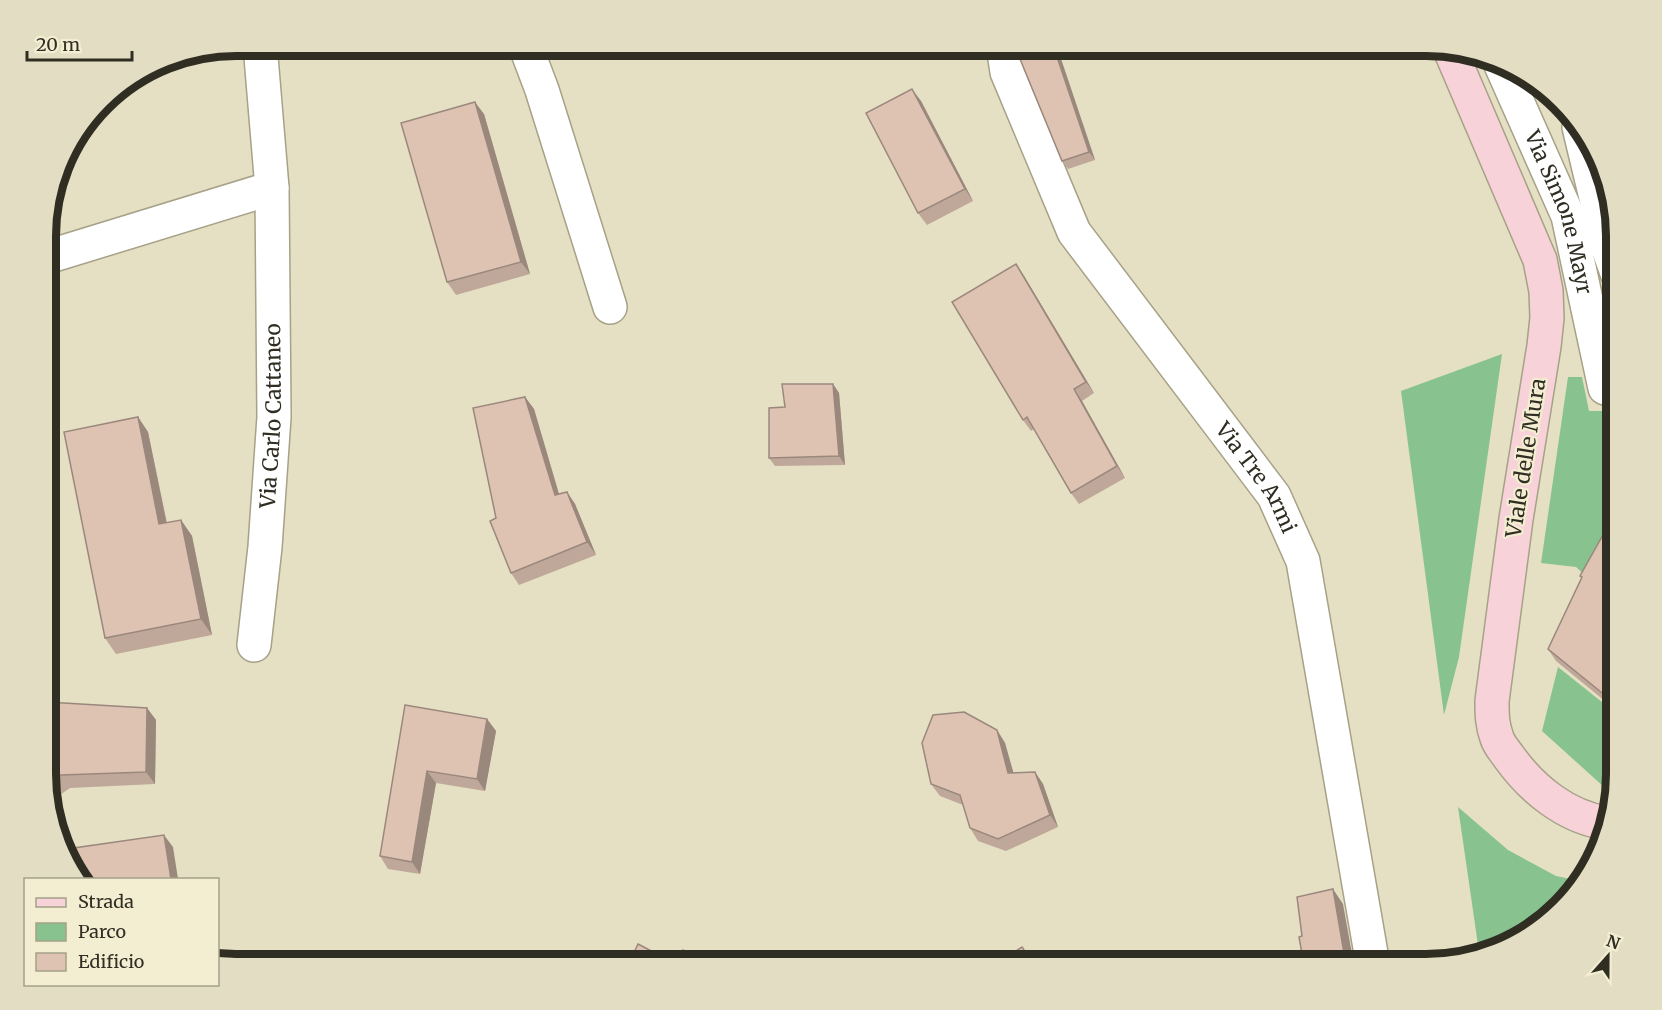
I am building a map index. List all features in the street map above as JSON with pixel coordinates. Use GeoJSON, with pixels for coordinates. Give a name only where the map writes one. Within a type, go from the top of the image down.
{"type":"FeatureCollection","features":[{"type":"Feature","properties":{"kind":"street","name":"Via Carlo Cattaneo"},"geometry":{"type":"LineString","coordinates":[[254,645],[264,557],[274,417],[272,188],[261,55]]}},
{"type":"Feature","properties":{"kind":"street"},"geometry":{"type":"LineString","coordinates":[[529,55],[542,90],[610,306]]}},
{"type":"Feature","properties":{"kind":"street","name":"Via Tre Armi"},"geometry":{"type":"LineString","coordinates":[[1004,55],[1007,72],[1074,232],[1274,496],[1303,561],[1370,954]]}},
{"type":"Feature","properties":{"kind":"street","name":"Viale delle Mura"},"geometry":{"type":"LineString","coordinates":[[1454,58],[1528,229],[1540,260],[1546,291],[1545,337],[1516,519],[1492,701],[1492,721],[1497,740],[1531,782],[1550,799],[1571,812],[1591,821],[1600,822]]}},
{"type":"Feature","properties":{"kind":"street","name":"Via Simone Mayr"},"geometry":{"type":"LineString","coordinates":[[1505,74],[1568,216],[1606,388]]}},
{"type":"Feature","properties":{"kind":"street","name":"Via Simone Mayr"},"geometry":{"type":"LineString","coordinates":[[1584,150],[1606,240]]}},
{"type":"Feature","properties":{"kind":"street"},"geometry":{"type":"LineString","coordinates":[[56,253],[272,188]]}},
{"type":"Feature","properties":{"kind":"green space"},"geometry":{"type":"Polygon","coordinates":[[[1502,354],[1459,657],[1444,715],[1401,391],[1502,354]]]}},
{"type":"Feature","properties":{"kind":"green space"},"geometry":{"type":"Polygon","coordinates":[[[1568,377],[1582,377],[1589,411],[1606,411],[1606,553],[1590,580],[1576,567],[1541,563],[1568,377]]]}},
{"type":"Feature","properties":{"kind":"green space"},"geometry":{"type":"Polygon","coordinates":[[[1558,667],[1606,705],[1606,788],[1542,731],[1558,667]]]}},
{"type":"Feature","properties":{"kind":"green space"},"geometry":{"type":"Polygon","coordinates":[[[1458,807],[1508,850],[1556,876],[1572,879],[1554,902],[1527,924],[1506,936],[1478,947],[1458,807]]]}},
{"type":"Feature","properties":{"kind":"building"},"geometry":{"type":"Polygon","coordinates":[[[1032,55],[1056,55],[1089,152],[1062,161],[1020,59],[1032,55]]]}},
{"type":"Feature","properties":{"kind":"building"},"geometry":{"type":"Polygon","coordinates":[[[912,89],[965,189],[918,213],[866,113],[912,89]]]}},
{"type":"Feature","properties":{"kind":"building"},"geometry":{"type":"Polygon","coordinates":[[[475,102],[521,262],[447,282],[401,123],[475,102]]]}},
{"type":"Feature","properties":{"kind":"building"},"geometry":{"type":"Polygon","coordinates":[[[1016,264],[1086,382],[1074,389],[1117,466],[1071,493],[1027,417],[1023,420],[952,302],[1016,264]]]}},
{"type":"Feature","properties":{"kind":"building"},"geometry":{"type":"Polygon","coordinates":[[[782,384],[833,384],[839,456],[769,458],[769,408],[785,407],[782,384]]]}},
{"type":"Feature","properties":{"kind":"building"},"geometry":{"type":"Polygon","coordinates":[[[525,397],[555,495],[567,492],[587,542],[511,573],[490,521],[496,518],[473,408],[525,397]]]}},
{"type":"Feature","properties":{"kind":"building"},"geometry":{"type":"Polygon","coordinates":[[[138,417],[159,524],[181,520],[201,619],[105,638],[64,432],[138,417]]]}},
{"type":"Feature","properties":{"kind":"building"},"geometry":{"type":"Polygon","coordinates":[[[1606,529],[1606,696],[1548,649],[1582,577],[1580,576],[1606,529]]]}},
{"type":"Feature","properties":{"kind":"building"},"geometry":{"type":"Polygon","coordinates":[[[56,703],[147,708],[146,772],[61,775],[56,778],[56,703]]]}},
{"type":"Feature","properties":{"kind":"building"},"geometry":{"type":"Polygon","coordinates":[[[405,705],[487,719],[477,779],[427,771],[412,862],[380,856],[405,705]]]}},
{"type":"Feature","properties":{"kind":"building"},"geometry":{"type":"Polygon","coordinates":[[[964,712],[997,730],[1008,773],[1035,772],[1050,815],[998,839],[970,828],[960,795],[931,784],[922,743],[933,715],[964,712]]]}},
{"type":"Feature","properties":{"kind":"building"},"geometry":{"type":"Polygon","coordinates":[[[164,835],[171,878],[88,878],[72,848],[164,835]]]}},
{"type":"Feature","properties":{"kind":"building"},"geometry":{"type":"Polygon","coordinates":[[[1333,889],[1344,954],[1302,954],[1297,897],[1333,889]]]}},
{"type":"Feature","properties":{"kind":"building"},"geometry":{"type":"Polygon","coordinates":[[[638,944],[657,954],[633,954],[638,944]]]}},
{"type":"Feature","properties":{"kind":"building"},"geometry":{"type":"Polygon","coordinates":[[[1022,947],[1027,954],[1011,954],[1022,947]]]}}]}
